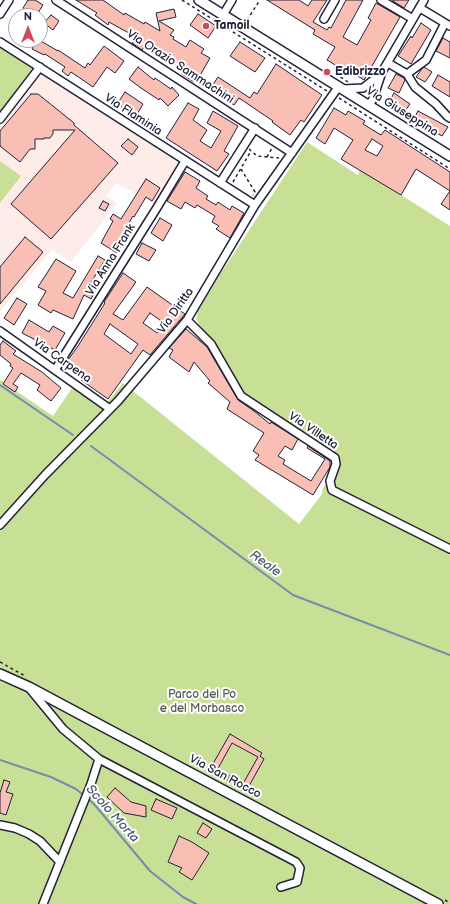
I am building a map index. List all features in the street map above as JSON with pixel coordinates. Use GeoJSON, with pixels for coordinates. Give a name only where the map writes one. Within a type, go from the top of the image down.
{"type":"FeatureCollection","features":[{"type":"Feature","properties":{"kind":"main road","name":"Via Giuseppina"},"geometry":{"type":"LineString","coordinates":[[199,0],[450,156]]}},
{"type":"Feature","properties":{"kind":"main road","name":"Via San Rocco"},"geometry":{"type":"LineString","coordinates":[[0,674],[29,687],[438,904]]}},
{"type":"Feature","properties":{"kind":"street"},"geometry":{"type":"LineString","coordinates":[[0,14],[10,0]]}},
{"type":"Feature","properties":{"kind":"street","name":"Via Orazio Sammachini"},"geometry":{"type":"LineString","coordinates":[[56,0],[255,128],[276,142],[290,156]]}},
{"type":"Feature","properties":{"kind":"street"},"geometry":{"type":"LineString","coordinates":[[223,15],[232,0]]}},
{"type":"Feature","properties":{"kind":"street"},"geometry":{"type":"LineString","coordinates":[[324,19],[335,0]]}},
{"type":"Feature","properties":{"kind":"street"},"geometry":{"type":"LineString","coordinates":[[381,0],[413,19]]}},
{"type":"Feature","properties":{"kind":"street"},"geometry":{"type":"LineString","coordinates":[[369,105],[373,99],[382,72],[424,0]]}},
{"type":"Feature","properties":{"kind":"street"},"geometry":{"type":"LineString","coordinates":[[407,74],[426,60],[448,25],[420,8]]}},
{"type":"Feature","properties":{"kind":"street","name":"Via Flaminia"},"geometry":{"type":"LineString","coordinates":[[0,42],[255,205]]}},
{"type":"Feature","properties":{"kind":"street"},"geometry":{"type":"LineString","coordinates":[[388,63],[407,74],[415,87],[450,118]]}},
{"type":"Feature","properties":{"kind":"street"},"geometry":{"type":"LineString","coordinates":[[0,119],[40,67]]}},
{"type":"Feature","properties":{"kind":"street"},"geometry":{"type":"LineString","coordinates":[[341,87],[363,88],[382,72]]}},
{"type":"Feature","properties":{"kind":"street","name":"Via Diritta"},"geometry":{"type":"LineString","coordinates":[[0,525],[45,475],[110,409],[187,320],[255,205],[332,94],[341,87]]}},
{"type":"Feature","properties":{"kind":"street"},"geometry":{"type":"LineString","coordinates":[[220,183],[255,128]]}},
{"type":"Feature","properties":{"kind":"street","name":"Via Anna Frank"},"geometry":{"type":"LineString","coordinates":[[54,370],[185,161]]}},
{"type":"Feature","properties":{"kind":"street","name":"Via Villetta"},"geometry":{"type":"LineString","coordinates":[[187,320],[211,344],[241,396],[335,458],[336,464],[330,481],[332,490],[450,549]]}},
{"type":"Feature","properties":{"kind":"street","name":"Via Carpena"},"geometry":{"type":"LineString","coordinates":[[0,331],[110,409]]}},
{"type":"Feature","properties":{"kind":"street"},"geometry":{"type":"LineString","coordinates":[[29,687],[63,729],[99,759],[296,862],[300,868],[297,882],[281,887]]}},
{"type":"Feature","properties":{"kind":"street"},"geometry":{"type":"LineString","coordinates":[[43,904],[86,796],[99,759]]}},
{"type":"Feature","properties":{"kind":"street"},"geometry":{"type":"LineString","coordinates":[[0,825],[15,828],[29,834],[40,841],[60,862]]}},
{"type":"Feature","properties":{"kind":"path"},"geometry":{"type":"LineString","coordinates":[[182,0],[450,169]]}},
{"type":"Feature","properties":{"kind":"path"},"geometry":{"type":"LineString","coordinates":[[247,21],[260,0]]}},
{"type":"Feature","properties":{"kind":"path"},"geometry":{"type":"LineString","coordinates":[[267,157],[276,142]]}},
{"type":"Feature","properties":{"kind":"path"},"geometry":{"type":"LineString","coordinates":[[244,144],[257,156],[290,156]]}},
{"type":"Feature","properties":{"kind":"path"},"geometry":{"type":"LineString","coordinates":[[229,189],[252,151]]}},
{"type":"Feature","properties":{"kind":"path"},"geometry":{"type":"LineString","coordinates":[[241,169],[255,192],[249,201]]}},
{"type":"Feature","properties":{"kind":"shaded area"},"geometry":{"type":"Polygon","coordinates":[[[41,71],[184,166],[156,205],[116,183],[106,196],[117,203],[71,262],[52,250],[0,311],[0,203],[20,177],[0,161],[0,119],[41,71]]]}},
{"type":"Feature","properties":{"kind":"green space"},"geometry":{"type":"Polygon","coordinates":[[[0,42],[41,71],[0,119],[0,42]]]}},
{"type":"Feature","properties":{"kind":"green space","name":"Parco del Po e del Morbasco"},"geometry":{"type":"Polygon","coordinates":[[[307,142],[358,175],[360,169],[450,226],[450,904],[0,904],[0,380],[53,416],[74,385],[104,406],[123,383],[299,524],[322,494],[323,488],[339,467],[338,458],[274,412],[242,392],[218,347],[196,319],[198,311],[219,276],[307,142]]]}},
{"type":"Feature","properties":{"kind":"green space"},"geometry":{"type":"Polygon","coordinates":[[[0,161],[21,176],[0,203],[0,161]]]}},
{"type":"Feature","properties":{"kind":"building"},"geometry":{"type":"Polygon","coordinates":[[[28,0],[35,0],[43,5],[41,8],[23,8],[28,0]]]}},
{"type":"Feature","properties":{"kind":"building"},"geometry":{"type":"Polygon","coordinates":[[[76,0],[103,0],[124,15],[125,13],[160,31],[156,13],[174,9],[176,17],[159,21],[174,30],[170,35],[174,37],[173,39],[186,47],[190,40],[204,49],[201,53],[210,58],[198,79],[194,82],[182,74],[184,70],[144,47],[142,50],[132,43],[136,37],[109,22],[108,25],[95,15],[97,13],[76,0]]]}},
{"type":"Feature","properties":{"kind":"building"},"geometry":{"type":"Polygon","coordinates":[[[267,0],[299,0],[308,6],[312,0],[327,0],[313,22],[327,30],[329,27],[331,28],[346,0],[363,0],[343,37],[357,45],[371,20],[368,18],[376,3],[400,17],[364,80],[356,75],[355,77],[327,60],[335,47],[313,34],[315,30],[267,0]]]}},
{"type":"Feature","properties":{"kind":"building"},"geometry":{"type":"Polygon","coordinates":[[[393,0],[409,0],[404,8],[393,0]]]}},
{"type":"Feature","properties":{"kind":"building"},"geometry":{"type":"Polygon","coordinates":[[[198,14],[216,26],[208,38],[190,25],[198,14]]]}},
{"type":"Feature","properties":{"kind":"building"},"geometry":{"type":"Polygon","coordinates":[[[51,15],[59,21],[53,30],[48,26],[48,18],[51,15]]]}},
{"type":"Feature","properties":{"kind":"building"},"geometry":{"type":"Polygon","coordinates":[[[421,23],[431,30],[411,64],[398,56],[421,23]]]}},
{"type":"Feature","properties":{"kind":"building"},"geometry":{"type":"Polygon","coordinates":[[[443,38],[450,42],[450,58],[436,51],[443,38]]]}},
{"type":"Feature","properties":{"kind":"building"},"geometry":{"type":"Polygon","coordinates":[[[240,42],[265,58],[255,72],[230,56],[240,42]]]}},
{"type":"Feature","properties":{"kind":"building"},"geometry":{"type":"Polygon","coordinates":[[[48,45],[85,68],[88,63],[90,65],[104,46],[124,61],[115,73],[107,67],[93,87],[71,72],[68,76],[62,71],[65,67],[45,54],[44,55],[32,49],[48,48],[48,45]]]}},
{"type":"Feature","properties":{"kind":"building"},"geometry":{"type":"Polygon","coordinates":[[[276,64],[322,95],[304,122],[301,120],[290,135],[272,122],[273,121],[239,98],[234,105],[210,89],[218,77],[250,98],[254,92],[257,94],[276,64]]]}},
{"type":"Feature","properties":{"kind":"building"},"geometry":{"type":"Polygon","coordinates":[[[138,67],[154,80],[155,78],[171,89],[172,87],[179,95],[168,106],[160,98],[159,100],[141,88],[129,79],[138,67]]]}},
{"type":"Feature","properties":{"kind":"building"},"geometry":{"type":"Polygon","coordinates":[[[424,67],[432,72],[425,82],[416,77],[424,67]]]}},
{"type":"Feature","properties":{"kind":"building"},"geometry":{"type":"Polygon","coordinates":[[[396,74],[405,80],[399,93],[388,88],[396,74]]]}},
{"type":"Feature","properties":{"kind":"building"},"geometry":{"type":"Polygon","coordinates":[[[438,75],[450,82],[450,97],[432,86],[438,75]]]}},
{"type":"Feature","properties":{"kind":"building"},"geometry":{"type":"Polygon","coordinates":[[[125,92],[143,104],[136,116],[117,104],[125,92]]]}},
{"type":"Feature","properties":{"kind":"building"},"geometry":{"type":"Polygon","coordinates":[[[394,93],[410,104],[403,114],[388,104],[394,93]]]}},
{"type":"Feature","properties":{"kind":"building"},"geometry":{"type":"Polygon","coordinates":[[[31,94],[38,94],[74,123],[74,125],[118,163],[51,239],[11,204],[75,130],[53,130],[53,134],[50,138],[35,139],[35,149],[30,149],[20,162],[0,146],[0,131],[31,94]]]}},
{"type":"Feature","properties":{"kind":"building"},"geometry":{"type":"Polygon","coordinates":[[[188,103],[199,109],[193,120],[207,130],[200,141],[211,148],[221,131],[207,123],[213,111],[238,126],[224,151],[229,154],[217,171],[166,138],[188,103]]]}},
{"type":"Feature","properties":{"kind":"building"},"geometry":{"type":"Polygon","coordinates":[[[334,108],[346,115],[348,111],[365,121],[363,124],[381,135],[385,130],[450,172],[450,191],[416,169],[401,195],[341,159],[353,140],[334,128],[325,144],[316,138],[334,108]],[[372,139],[365,150],[377,156],[383,146],[372,139]]]}},
{"type":"Feature","properties":{"kind":"building"},"geometry":{"type":"Polygon","coordinates":[[[418,111],[448,127],[442,136],[413,120],[418,111]]]}},
{"type":"Feature","properties":{"kind":"building"},"geometry":{"type":"Polygon","coordinates":[[[128,139],[138,147],[132,155],[121,146],[128,139]]]}},
{"type":"Feature","properties":{"kind":"building"},"geometry":{"type":"Polygon","coordinates":[[[185,172],[200,181],[196,188],[208,196],[206,199],[216,205],[218,202],[230,210],[232,206],[244,213],[230,238],[216,229],[219,226],[212,222],[215,216],[197,205],[195,208],[185,202],[181,209],[167,201],[185,172]]]}},
{"type":"Feature","properties":{"kind":"building"},"geometry":{"type":"Polygon","coordinates":[[[146,179],[160,188],[152,201],[146,197],[134,217],[133,216],[121,237],[125,239],[117,253],[101,243],[113,221],[110,219],[113,214],[121,219],[146,179]]]}},
{"type":"Feature","properties":{"kind":"building"},"geometry":{"type":"Polygon","coordinates":[[[450,191],[450,210],[441,204],[450,191]]]}},
{"type":"Feature","properties":{"kind":"building"},"geometry":{"type":"Polygon","coordinates":[[[103,201],[109,204],[105,211],[99,208],[103,201]]]}},
{"type":"Feature","properties":{"kind":"building"},"geometry":{"type":"Polygon","coordinates":[[[160,218],[172,225],[163,241],[151,233],[160,218]]]}},
{"type":"Feature","properties":{"kind":"building"},"geometry":{"type":"Polygon","coordinates":[[[25,237],[43,252],[0,304],[0,267],[25,237]]]}},
{"type":"Feature","properties":{"kind":"building"},"geometry":{"type":"Polygon","coordinates":[[[142,243],[156,250],[149,261],[136,254],[142,243]]]}},
{"type":"Feature","properties":{"kind":"building"},"geometry":{"type":"Polygon","coordinates":[[[98,256],[105,260],[90,284],[97,288],[91,299],[84,295],[73,319],[53,310],[51,313],[38,305],[46,291],[38,287],[56,259],[76,271],[63,293],[73,298],[98,256]]]}},
{"type":"Feature","properties":{"kind":"building"},"geometry":{"type":"Polygon","coordinates":[[[123,273],[136,282],[113,314],[123,320],[147,287],[185,314],[150,355],[143,350],[108,399],[81,380],[83,378],[65,364],[78,346],[105,303],[104,302],[123,273]],[[150,313],[143,323],[157,333],[164,323],[150,313]],[[110,324],[104,334],[131,354],[138,344],[110,324]]]}},
{"type":"Feature","properties":{"kind":"building"},"geometry":{"type":"Polygon","coordinates":[[[17,298],[27,304],[14,325],[4,318],[17,298]]]}},
{"type":"Feature","properties":{"kind":"building"},"geometry":{"type":"Polygon","coordinates":[[[29,320],[49,332],[53,326],[65,333],[55,350],[22,333],[29,320]]]}},
{"type":"Feature","properties":{"kind":"building"},"geometry":{"type":"Polygon","coordinates":[[[186,329],[207,347],[238,400],[270,424],[271,422],[298,439],[292,450],[285,446],[278,456],[285,460],[283,464],[311,481],[325,459],[307,448],[308,446],[330,461],[330,467],[313,495],[255,460],[259,455],[253,451],[264,433],[227,409],[230,402],[208,383],[210,381],[194,362],[189,372],[169,357],[173,350],[169,348],[186,329]]]}},
{"type":"Feature","properties":{"kind":"building"},"geometry":{"type":"Polygon","coordinates":[[[3,341],[16,351],[13,354],[42,372],[61,388],[51,401],[37,390],[40,385],[21,373],[13,384],[18,387],[15,392],[3,384],[13,368],[10,366],[11,364],[0,355],[0,345],[3,341]]]}},
{"type":"Feature","properties":{"kind":"building"},"geometry":{"type":"Polygon","coordinates":[[[230,734],[262,753],[260,756],[264,759],[249,786],[254,789],[251,794],[227,781],[230,775],[244,782],[258,757],[232,743],[216,772],[210,769],[230,734]]]}},
{"type":"Feature","properties":{"kind":"building"},"geometry":{"type":"Polygon","coordinates":[[[4,780],[10,782],[6,792],[13,794],[6,815],[0,813],[0,793],[4,780]]]}},
{"type":"Feature","properties":{"kind":"building"},"geometry":{"type":"Polygon","coordinates":[[[115,788],[131,802],[146,806],[146,817],[124,813],[107,797],[115,788]]]}},
{"type":"Feature","properties":{"kind":"building"},"geometry":{"type":"Polygon","coordinates":[[[156,799],[177,808],[172,819],[151,810],[156,799]]]}},
{"type":"Feature","properties":{"kind":"building"},"geometry":{"type":"Polygon","coordinates":[[[203,823],[212,829],[206,838],[197,833],[203,823]]]}},
{"type":"Feature","properties":{"kind":"building"},"geometry":{"type":"Polygon","coordinates":[[[179,836],[209,853],[192,880],[179,872],[182,868],[168,862],[179,836]]]}},
{"type":"Feature","properties":{"kind":"waterway","name":"Reale"},"geometry":{"type":"LineString","coordinates":[[0,385],[73,435]]}},
{"type":"Feature","properties":{"kind":"waterway","name":"Reale"},"geometry":{"type":"LineString","coordinates":[[91,446],[293,595],[450,655]]}},
{"type":"Feature","properties":{"kind":"waterway","name":"Scolo Morta"},"geometry":{"type":"LineString","coordinates":[[0,760],[51,777],[76,789],[94,804],[150,871],[183,897],[196,904]]}},
{"type":"Feature","properties":{"kind":"place","name":"Tamoil"},"geometry":{"type":"Point","coordinates":[206,26]}},
{"type":"Feature","properties":{"kind":"place","name":"Edibrizzo"},"geometry":{"type":"Point","coordinates":[327,72]}}]}
